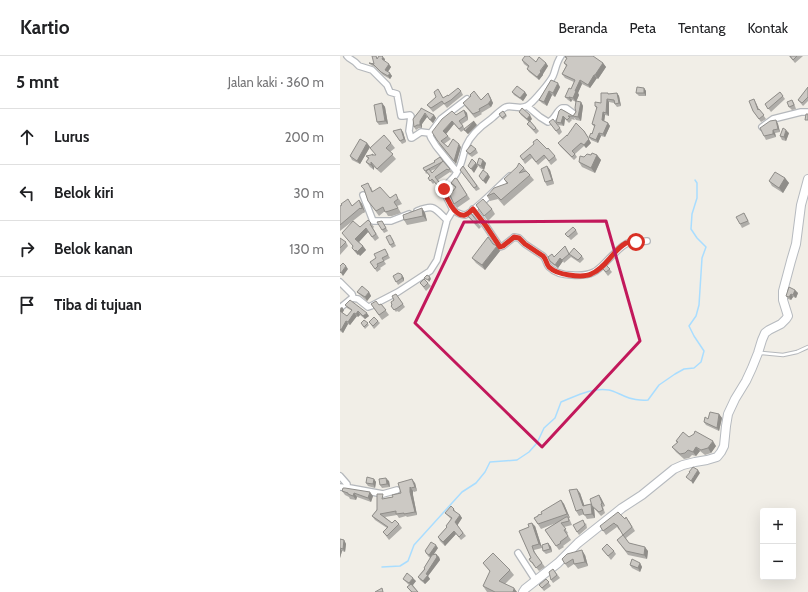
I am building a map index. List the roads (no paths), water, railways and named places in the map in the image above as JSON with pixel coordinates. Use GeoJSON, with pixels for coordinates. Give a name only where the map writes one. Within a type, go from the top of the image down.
{"type":"FeatureCollection","features":[{"type":"Feature","properties":{"kind":"main road"},"geometry":{"type":"LineString","coordinates":[[523,592],[558,563],[578,543],[674,469],[683,465],[716,457],[722,452],[730,409],[746,381],[762,340],[769,330],[781,324],[788,316],[783,300],[783,291],[790,261],[796,244],[801,205],[808,179]]}},
{"type":"Feature","properties":{"kind":"street"},"geometry":{"type":"LineString","coordinates":[[347,56],[360,66],[372,70],[387,85],[390,92],[397,94],[401,115],[412,116],[409,131],[411,138],[422,132],[430,134]]}},
{"type":"Feature","properties":{"kind":"street"},"geometry":{"type":"LineString","coordinates":[[513,173],[473,209],[463,215],[453,210],[445,194],[444,189],[457,172],[466,145],[472,135],[482,125],[507,107],[527,106],[552,76],[561,56]]}},
{"type":"Feature","properties":{"kind":"street"},"geometry":{"type":"LineString","coordinates":[[430,134],[441,119],[466,99]]}},
{"type":"Feature","properties":{"kind":"street"},"geometry":{"type":"LineString","coordinates":[[527,106],[548,122],[552,120],[559,109],[562,108],[566,108],[574,114]]}},
{"type":"Feature","properties":{"kind":"street"},"geometry":{"type":"LineString","coordinates":[[762,127],[777,117],[808,112]]}},
{"type":"Feature","properties":{"kind":"street"},"geometry":{"type":"LineString","coordinates":[[430,134],[436,146],[457,172]]}},
{"type":"Feature","properties":{"kind":"street"},"geometry":{"type":"LineString","coordinates":[[363,195],[374,221],[393,220],[428,207],[434,208],[447,220]]}},
{"type":"Feature","properties":{"kind":"street"},"geometry":{"type":"LineString","coordinates":[[473,209],[500,247],[514,237],[519,238],[543,256],[550,268],[561,274],[580,276],[590,275],[600,269],[627,243],[647,241]]}},
{"type":"Feature","properties":{"kind":"street"},"geometry":{"type":"LineString","coordinates":[[340,308],[350,298],[358,299],[370,307],[398,292],[430,271],[437,260],[447,220],[453,210]]}},
{"type":"Feature","properties":{"kind":"street"},"geometry":{"type":"LineString","coordinates":[[340,282],[354,298]]}},
{"type":"Feature","properties":{"kind":"street"},"geometry":{"type":"LineString","coordinates":[[340,476],[347,488]]}},
{"type":"Feature","properties":{"kind":"street"},"geometry":{"type":"LineString","coordinates":[[340,487],[383,494],[397,490]]}},
{"type":"Feature","properties":{"kind":"street"},"geometry":{"type":"LineString","coordinates":[[518,553],[536,581]]}},
{"type":"Feature","properties":{"kind":"lane"},"geometry":{"type":"LineString","coordinates":[[758,353],[783,355],[797,352],[808,347]]}},
{"type":"Feature","properties":{"kind":"waterway"},"geometry":{"type":"LineString","coordinates":[[382,567],[400,566],[408,561],[414,545],[462,492],[476,483],[485,472],[490,462],[517,460],[529,452],[537,443],[544,428],[555,418],[561,402],[585,393],[603,389],[611,390],[632,399],[648,400],[659,385],[684,369],[694,368],[701,362],[704,351],[689,326],[696,316],[699,305],[702,258],[706,247],[691,229],[692,214],[697,198],[697,183],[695,180]]}}]}
